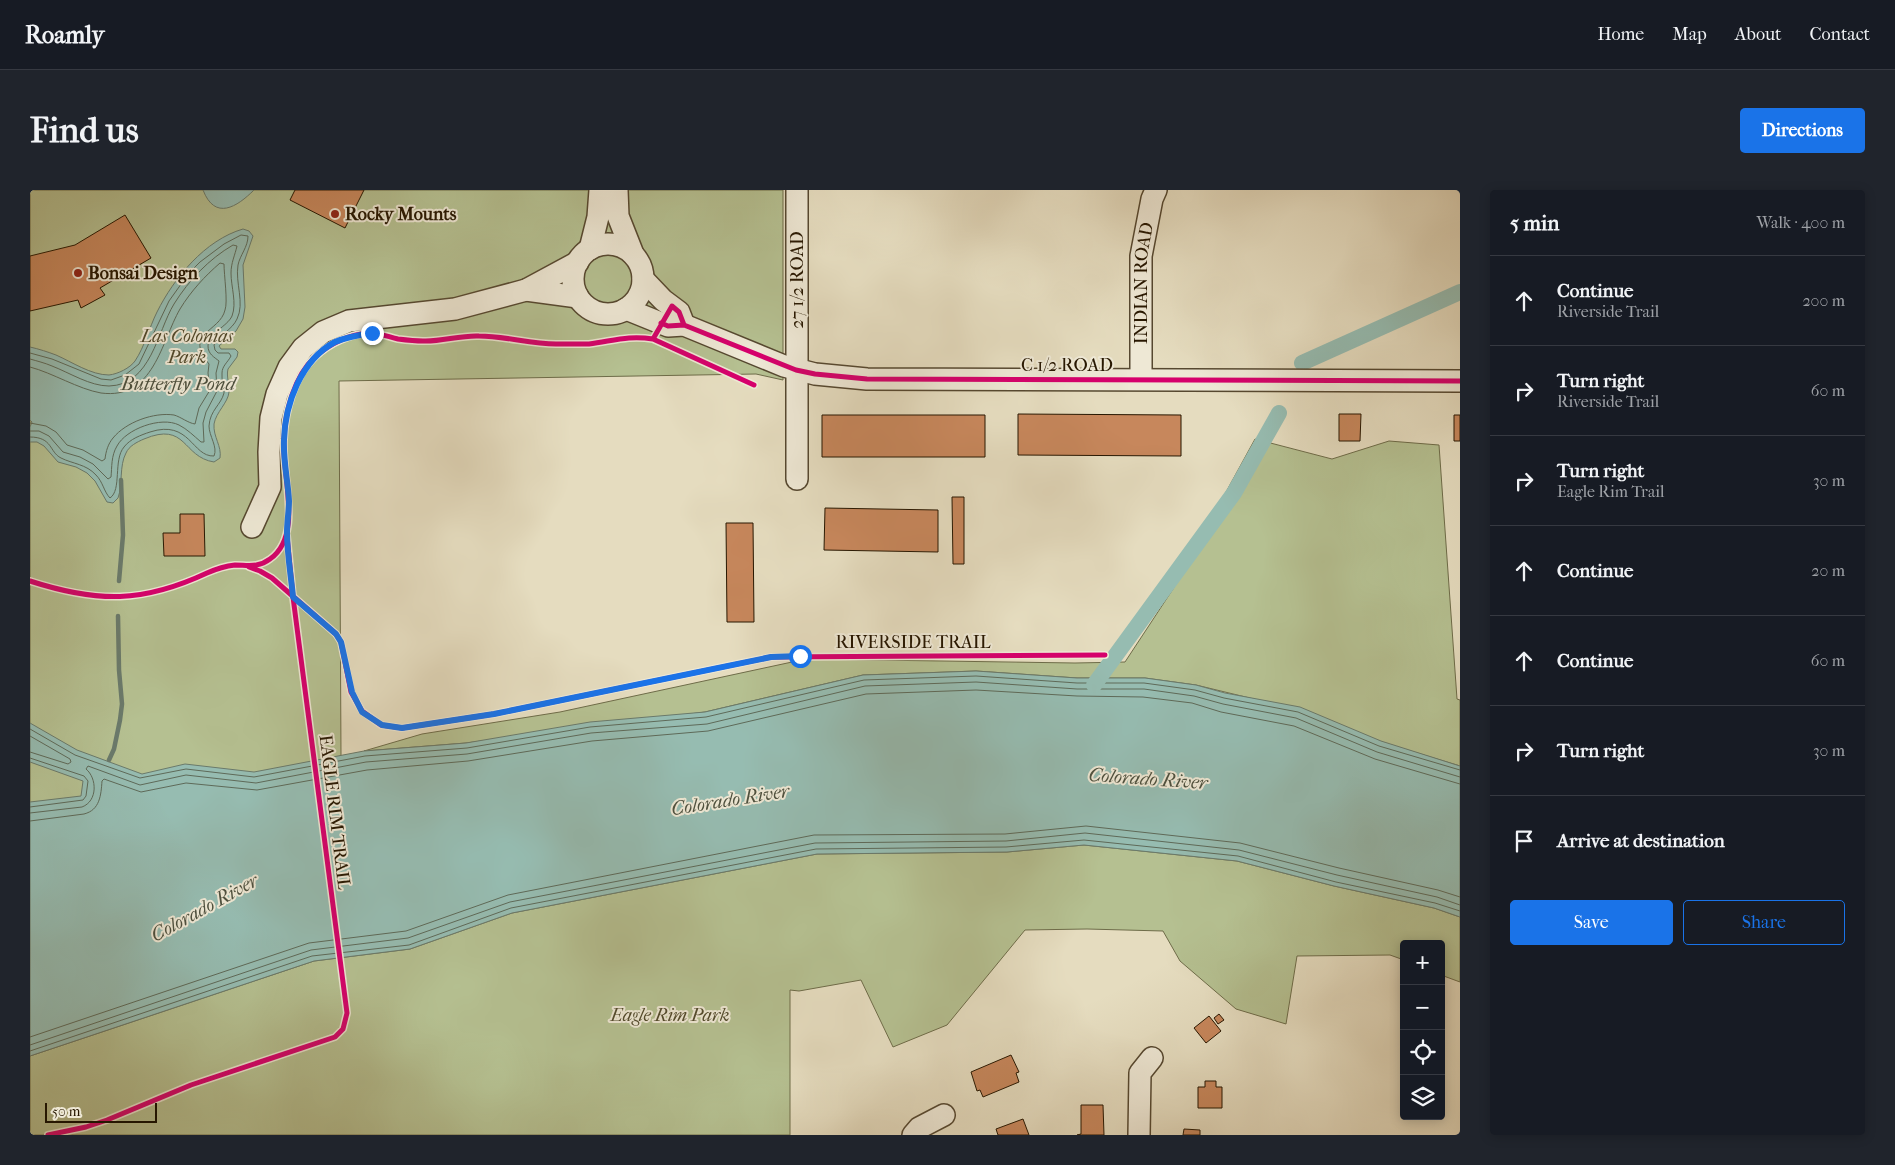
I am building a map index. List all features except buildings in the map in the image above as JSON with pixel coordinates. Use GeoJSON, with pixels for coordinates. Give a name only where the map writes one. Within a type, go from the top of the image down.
{"type":"FeatureCollection","features":[{"type":"Feature","properties":{"kind":"street"},"geometry":{"type":"LineString","coordinates":[[600,190],[598,217],[573,280],[578,297],[591,310],[608,314],[626,309],[639,296],[643,279],[642,270],[633,254],[618,216],[617,190]]}},
{"type":"Feature","properties":{"kind":"street","name":"27 1/2 ROAD"},"geometry":{"type":"LineString","coordinates":[[797,190],[797,479]]}},
{"type":"Feature","properties":{"kind":"street","name":"INDIAN ROAD"},"geometry":{"type":"LineString","coordinates":[[1141,379],[1141,256],[1152,199],[1156,190]]}},
{"type":"Feature","properties":{"kind":"street"},"geometry":{"type":"LineString","coordinates":[[252,526],[270,487],[268,452],[271,418],[278,394],[289,367],[303,348],[323,332],[350,321],[455,309],[526,290],[608,244],[625,249],[633,254]]}},
{"type":"Feature","properties":{"kind":"street","name":"C 1/2 ROAD"},"geometry":{"type":"LineString","coordinates":[[643,279],[662,300],[679,312],[684,324]]}},
{"type":"Feature","properties":{"kind":"street"},"geometry":{"type":"LineString","coordinates":[[526,290],[578,297]]}},
{"type":"Feature","properties":{"kind":"street","name":"C 1/2 ROAD"},"geometry":{"type":"LineString","coordinates":[[626,309],[668,326],[684,324],[796,370],[815,374],[867,379],[1460,381]]}},
{"type":"Feature","properties":{"kind":"street"},"geometry":{"type":"LineString","coordinates":[[1139,1135],[1140,1073],[1152,1058]]}},
{"type":"Feature","properties":{"kind":"street"},"geometry":{"type":"LineString","coordinates":[[913,1135],[919,1128],[944,1115]]}},
{"type":"Feature","properties":{"kind":"green space","name":"Las Colonias Park"},"geometry":{"type":"Polygon","coordinates":[[[30,190],[783,190],[783,380],[756,374],[339,381],[341,756],[30,821],[30,190]]]}},
{"type":"Feature","properties":{"kind":"green space"},"geometry":{"type":"Polygon","coordinates":[[[1255,439],[1332,459],[1389,441],[1439,445],[1457,699],[1460,700],[1460,766],[1381,742],[1258,700],[1196,685],[1145,678],[1077,678],[976,671],[863,675],[705,712],[466,743],[364,751],[422,734],[560,712],[806,659],[1125,662],[1173,589],[1255,439]]]}},
{"type":"Feature","properties":{"kind":"green space","name":"Eagle Rim Park"},"geometry":{"type":"Polygon","coordinates":[[[1084,845],[1237,861],[1334,886],[1434,908],[1460,917],[1460,982],[1445,976],[1445,940],[1400,940],[1400,959],[1390,955],[1297,956],[1286,1024],[1236,1009],[1180,961],[1163,931],[1025,930],[947,1025],[893,1047],[861,980],[799,991],[790,990],[790,1135],[30,1135],[30,1056],[314,961],[410,949],[512,913],[817,854],[1007,852],[1084,845]]]}},
{"type":"Feature","properties":{"kind":"water"},"geometry":{"type":"Polygon","coordinates":[[[203,190],[254,190],[234,206],[220,208],[208,200],[203,190]]]}},
{"type":"Feature","properties":{"kind":"water","name":"Butterfly Pond"},"geometry":{"type":"Polygon","coordinates":[[[243,229],[249,231],[253,236],[243,265],[245,307],[243,319],[236,331],[219,346],[221,349],[235,349],[238,352],[237,357],[228,369],[228,396],[214,424],[220,449],[220,458],[214,462],[204,459],[177,437],[169,434],[144,439],[127,451],[122,464],[118,498],[113,503],[107,502],[95,481],[87,473],[76,467],[58,462],[44,446],[37,442],[30,442],[32,422],[30,420],[30,347],[56,355],[95,373],[109,375],[124,370],[133,364],[164,299],[192,262],[216,242],[229,234],[243,229]]]}},
{"type":"Feature","properties":{"kind":"water","name":"Colorado River"},"geometry":{"type":"Polygon","coordinates":[[[976,671],[1077,678],[1145,678],[1196,685],[1225,693],[1300,707],[1381,741],[1460,766],[1460,917],[1434,908],[1334,886],[1237,861],[1084,845],[1007,852],[817,854],[512,913],[410,949],[314,961],[30,1056],[30,802],[81,796],[83,781],[30,762],[30,723],[77,750],[142,774],[185,764],[254,772],[364,751],[466,743],[590,722],[705,712],[863,675],[976,671]]]}},
{"type":"Feature","properties":{"kind":"waterway"},"geometry":{"type":"LineString","coordinates":[[1302,363],[1460,292]]}},
{"type":"Feature","properties":{"kind":"waterway"},"geometry":{"type":"LineString","coordinates":[[1094,685],[1234,493],[1279,413]]}},
{"type":"Feature","properties":{"kind":"waterway"},"geometry":{"type":"LineString","coordinates":[[119,581],[123,535],[121,480]]}},
{"type":"Feature","properties":{"kind":"waterway"},"geometry":{"type":"LineString","coordinates":[[109,760],[114,749],[122,704],[118,616]]}},
{"type":"Feature","properties":{"kind":"cycle path"},"geometry":{"type":"LineString","coordinates":[[30,581],[77,593],[99,596],[141,595],[184,583],[221,568],[235,565],[257,565],[270,559],[280,548],[286,535],[289,520],[284,439],[286,417],[292,395],[301,374],[315,357],[341,340],[355,335],[370,333],[417,341],[479,336],[556,344],[589,344],[628,338],[653,339],[672,306],[679,312],[684,325]]}},
{"type":"Feature","properties":{"kind":"cycle path"},"geometry":{"type":"LineString","coordinates":[[661,323],[668,326],[684,325],[796,370],[815,374],[867,379],[1460,381]]}},
{"type":"Feature","properties":{"kind":"cycle path"},"geometry":{"type":"LineString","coordinates":[[653,339],[754,385]]}},
{"type":"Feature","properties":{"kind":"cycle path","name":"EAGLE RIM TRAIL"},"geometry":{"type":"LineString","coordinates":[[48,1135],[86,1127],[107,1120],[191,1085],[335,1037],[343,1029],[347,1013],[293,597],[287,536]]}},
{"type":"Feature","properties":{"kind":"cycle path","name":"RIVERSIDE TRAIL"},"geometry":{"type":"LineString","coordinates":[[249,567],[272,578],[336,634],[341,642],[351,692],[362,711],[381,725],[402,728],[494,714],[771,657],[1105,655]]}},
{"type":"Feature","properties":{"kind":"place","name":"Rocky Mounts"},"geometry":{"type":"Point","coordinates":[335,214]}},
{"type":"Feature","properties":{"kind":"place","name":"Bonsai Design"},"geometry":{"type":"Point","coordinates":[78,273]}},
{"type":"Feature","properties":{"kind":"route"},"geometry":{"type":"LineString","coordinates":[[372,333],[334,342],[314,358],[298,381],[290,405],[284,439],[285,476],[289,500],[287,532],[293,597],[336,634],[341,642],[352,692],[362,712],[382,725],[402,728],[494,714],[771,657],[800,656]]}}]}
